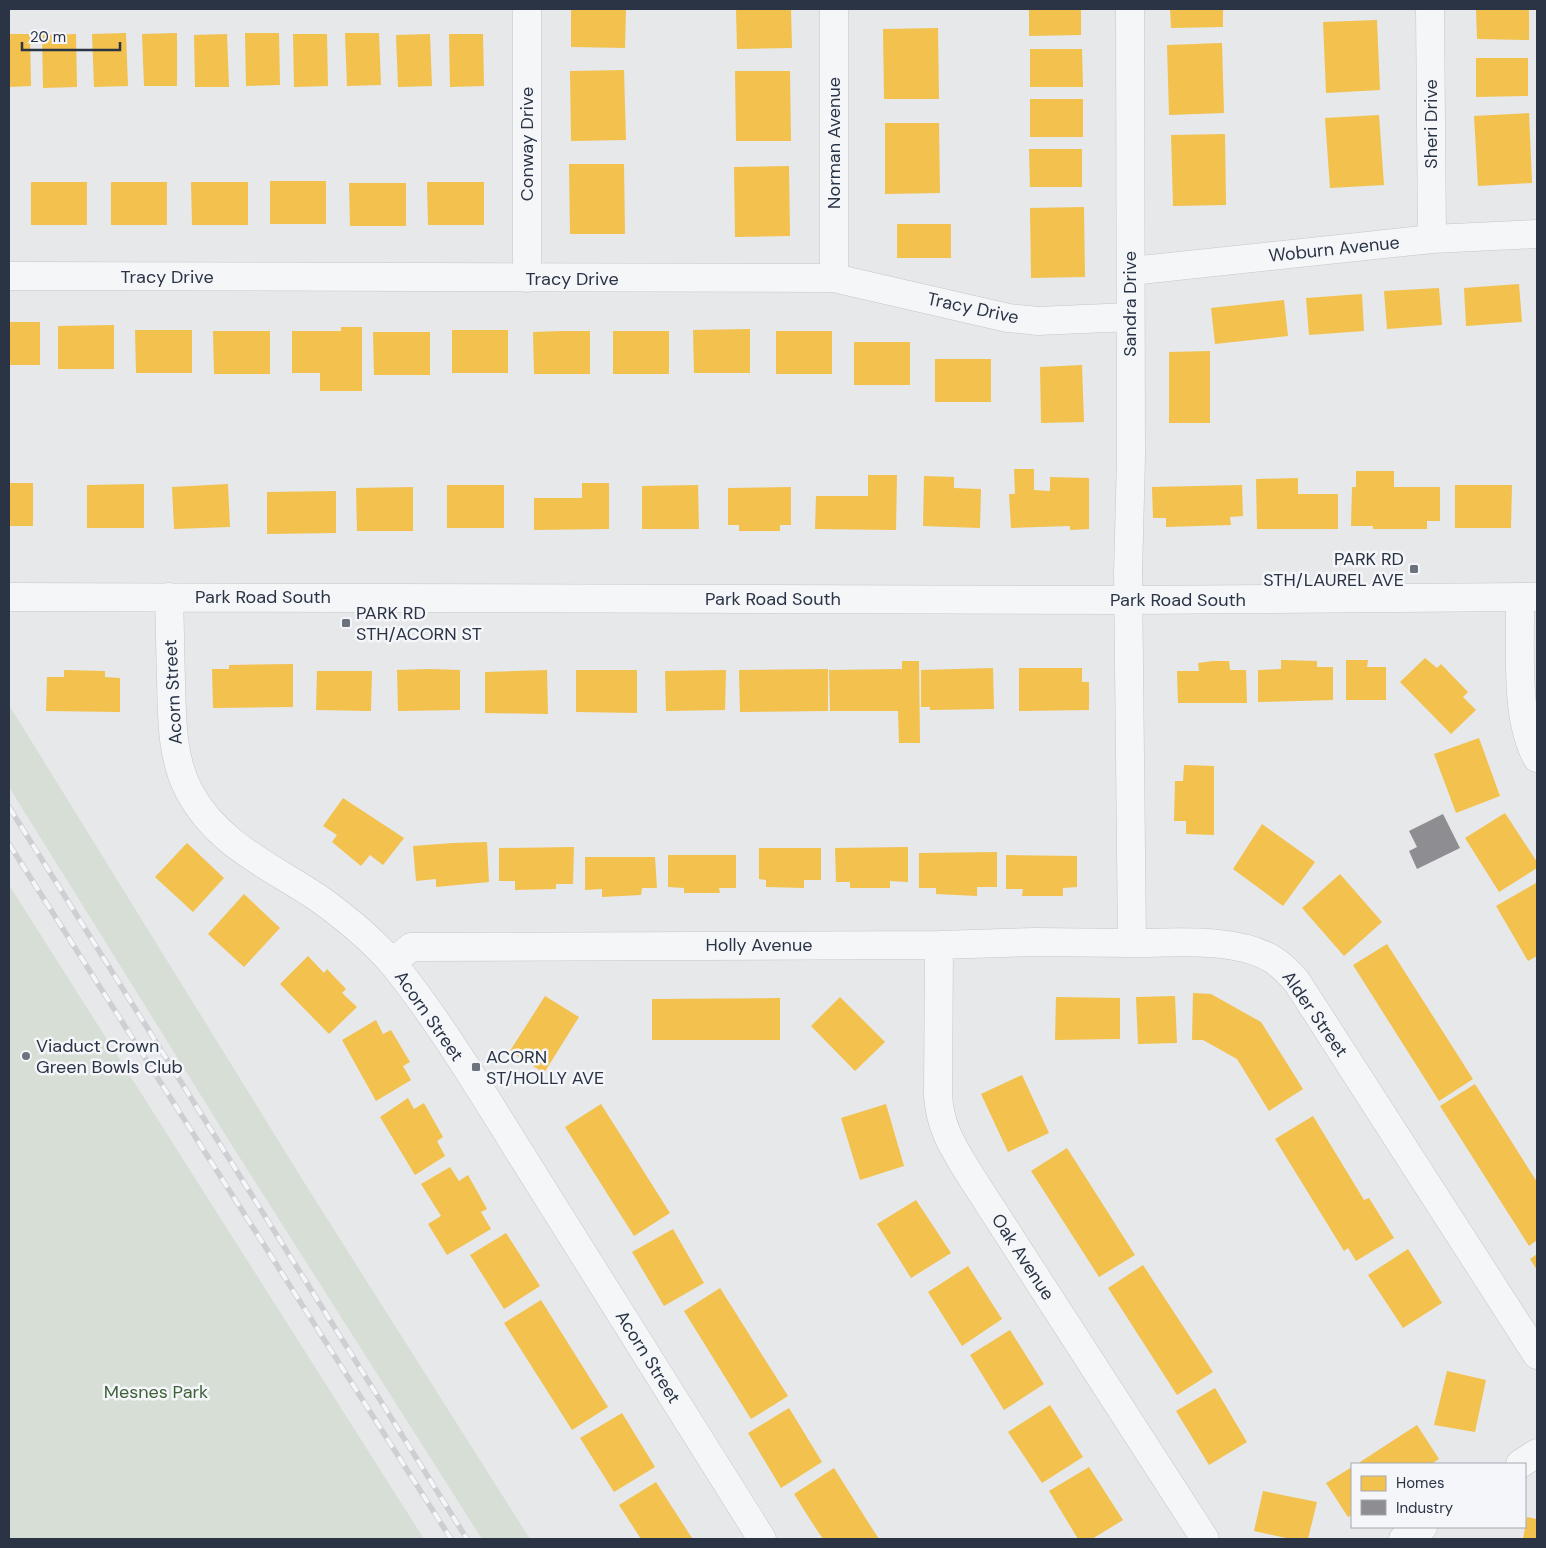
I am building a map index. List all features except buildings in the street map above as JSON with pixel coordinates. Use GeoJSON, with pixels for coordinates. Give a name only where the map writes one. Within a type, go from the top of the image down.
{"type":"FeatureCollection","features":[{"type":"Feature","properties":{"kind":"street","name":"Conway Drive"},"geometry":{"type":"LineString","coordinates":[[527,278],[528,9]]}},
{"type":"Feature","properties":{"kind":"street","name":"Norman Avenue"},"geometry":{"type":"LineString","coordinates":[[834,9],[834,278]]}},
{"type":"Feature","properties":{"kind":"street","name":"Sandra Drive"},"geometry":{"type":"LineString","coordinates":[[1129,600],[1131,458],[1130,9]]}},
{"type":"Feature","properties":{"kind":"street","name":"Sheri Drive"},"geometry":{"type":"LineString","coordinates":[[1430,9],[1432,239]]}},
{"type":"Feature","properties":{"kind":"street","name":"Woburn Avenue"},"geometry":{"type":"LineString","coordinates":[[1131,271],[1432,239],[1537,234]]}},
{"type":"Feature","properties":{"kind":"street","name":"Tracy Drive"},"geometry":{"type":"LineString","coordinates":[[9,276],[834,278],[1008,318],[1038,321],[1130,317]]}},
{"type":"Feature","properties":{"kind":"street","name":"Park Road South"},"geometry":{"type":"LineString","coordinates":[[9,597],[1129,600],[1529,597]]}},
{"type":"Feature","properties":{"kind":"street","name":"Acorn Street"},"geometry":{"type":"LineString","coordinates":[[169,597],[175,749],[187,788],[196,803],[206,816],[246,854],[320,900],[358,928],[392,963],[430,1012],[762,1539]]}},
{"type":"Feature","properties":{"kind":"street"},"geometry":{"type":"LineString","coordinates":[[1529,597],[1521,679],[1524,716],[1529,740],[1537,758]]}},
{"type":"Feature","properties":{"kind":"street"},"geometry":{"type":"LineString","coordinates":[[1129,600],[1132,943]]}},
{"type":"Feature","properties":{"kind":"street","name":"Holly Avenue"},"geometry":{"type":"LineString","coordinates":[[392,963],[411,947],[939,945],[1035,942],[1132,943]]}},
{"type":"Feature","properties":{"kind":"street","name":"Alder Street"},"geometry":{"type":"LineString","coordinates":[[1132,943],[1216,944],[1258,952],[1287,970],[1537,1355]]}},
{"type":"Feature","properties":{"kind":"street","name":"Oak Avenue"},"geometry":{"type":"LineString","coordinates":[[939,945],[938,1095],[939,1111],[944,1129],[970,1175],[1205,1539]]}},
{"type":"Feature","properties":{"kind":"street"},"geometry":{"type":"LineString","coordinates":[[1522,1463],[1537,1453]]}},
{"type":"Feature","properties":{"kind":"street"},"geometry":{"type":"LineString","coordinates":[[1403,1539],[1421,1528]]}},
{"type":"Feature","properties":{"kind":"green space"},"geometry":{"type":"Polygon","coordinates":[[[9,705],[307,1187],[530,1539],[482,1539],[233,1147],[9,787],[9,705]]]}},
{"type":"Feature","properties":{"kind":"green space","name":"Mesnes Park"},"geometry":{"type":"Polygon","coordinates":[[[9,885],[424,1539],[9,1539],[9,885]]]}},
{"type":"Feature","properties":{"kind":"railway"},"geometry":{"type":"LineString","coordinates":[[9,807],[467,1539]]}},
{"type":"Feature","properties":{"kind":"railway"},"geometry":{"type":"LineString","coordinates":[[9,844],[451,1539]]}},
{"type":"Feature","properties":{"kind":"place","name":"PARK RD STH/LAUREL AVE"},"geometry":{"type":"Point","coordinates":[1414,569]}},
{"type":"Feature","properties":{"kind":"place","name":"PARK RD STH/ACORN ST"},"geometry":{"type":"Point","coordinates":[346,623]}},
{"type":"Feature","properties":{"kind":"place","name":"Viaduct Crown Green Bowls Club"},"geometry":{"type":"Point","coordinates":[26,1056]}},
{"type":"Feature","properties":{"kind":"place","name":"ACORN ST/HOLLY AVE"},"geometry":{"type":"Point","coordinates":[476,1067]}}]}
